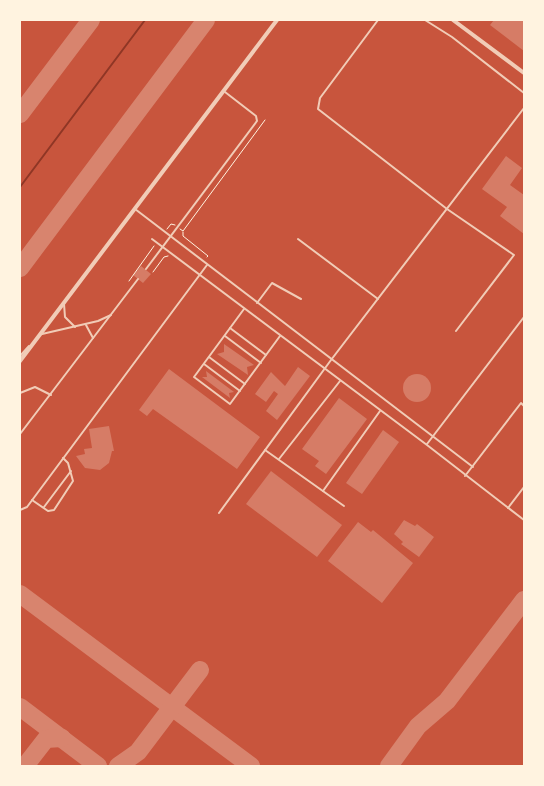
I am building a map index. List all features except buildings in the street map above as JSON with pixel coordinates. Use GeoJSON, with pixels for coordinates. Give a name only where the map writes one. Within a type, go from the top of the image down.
{"type":"FeatureCollection","features":[{"type":"Feature","properties":{"kind":"street"},"geometry":{"type":"LineString","coordinates":[[20,361],[133,208],[277,20]]}},
{"type":"Feature","properties":{"kind":"street"},"geometry":{"type":"LineString","coordinates":[[453,20],[524,73]]}},
{"type":"Feature","properties":{"kind":"lane"},"geometry":{"type":"LineString","coordinates":[[378,20],[320,98],[318,109],[447,209],[514,255],[456,331]]}},
{"type":"Feature","properties":{"kind":"lane"},"geometry":{"type":"LineString","coordinates":[[425,20],[452,37],[524,93]]}},
{"type":"Feature","properties":{"kind":"lane"},"geometry":{"type":"LineString","coordinates":[[146,269],[258,121],[256,116],[223,90]]}},
{"type":"Feature","properties":{"kind":"lane"},"geometry":{"type":"LineString","coordinates":[[219,513],[324,369],[524,108]]}},
{"type":"Feature","properties":{"kind":"lane"},"geometry":{"type":"LineString","coordinates":[[133,208],[473,467]]}},
{"type":"Feature","properties":{"kind":"lane"},"geometry":{"type":"LineString","coordinates":[[298,238],[378,299]]}},
{"type":"Feature","properties":{"kind":"lane"},"geometry":{"type":"LineString","coordinates":[[152,239],[524,520]]}},
{"type":"Feature","properties":{"kind":"lane"},"geometry":{"type":"LineString","coordinates":[[20,510],[24,509],[32,500],[207,265]]}},
{"type":"Feature","properties":{"kind":"lane"},"geometry":{"type":"LineString","coordinates":[[20,434],[138,279]]}},
{"type":"Feature","properties":{"kind":"lane"},"geometry":{"type":"LineString","coordinates":[[257,303],[272,282],[301,299]]}},
{"type":"Feature","properties":{"kind":"lane"},"geometry":{"type":"LineString","coordinates":[[64,302],[65,316],[75,327]]}},
{"type":"Feature","properties":{"kind":"lane"},"geometry":{"type":"LineString","coordinates":[[244,309],[194,377],[230,404],[280,336]]}},
{"type":"Feature","properties":{"kind":"lane"},"geometry":{"type":"LineString","coordinates":[[20,356],[40,335],[86,324],[113,313]]}},
{"type":"Feature","properties":{"kind":"lane"},"geometry":{"type":"LineString","coordinates":[[427,445],[524,316]]}},
{"type":"Feature","properties":{"kind":"lane"},"geometry":{"type":"LineString","coordinates":[[86,324],[93,338]]}},
{"type":"Feature","properties":{"kind":"lane"},"geometry":{"type":"LineString","coordinates":[[230,328],[266,355]]}},
{"type":"Feature","properties":{"kind":"lane"},"geometry":{"type":"LineString","coordinates":[[225,336],[260,363]]}},
{"type":"Feature","properties":{"kind":"lane"},"geometry":{"type":"LineString","coordinates":[[209,357],[245,384]]}},
{"type":"Feature","properties":{"kind":"lane"},"geometry":{"type":"LineString","coordinates":[[204,364],[240,390]]}},
{"type":"Feature","properties":{"kind":"lane"},"geometry":{"type":"LineString","coordinates":[[279,459],[340,381]]}},
{"type":"Feature","properties":{"kind":"lane"},"geometry":{"type":"LineString","coordinates":[[20,393],[35,387],[50,395]]}},
{"type":"Feature","properties":{"kind":"lane"},"geometry":{"type":"LineString","coordinates":[[466,476],[521,403],[524,406]]}},
{"type":"Feature","properties":{"kind":"lane"},"geometry":{"type":"LineString","coordinates":[[323,491],[380,411]]}},
{"type":"Feature","properties":{"kind":"lane"},"geometry":{"type":"LineString","coordinates":[[265,450],[344,506]]}},
{"type":"Feature","properties":{"kind":"lane"},"geometry":{"type":"LineString","coordinates":[[32,500],[48,511],[54,510],[74,478],[68,463],[63,458]]}},
{"type":"Feature","properties":{"kind":"lane"},"geometry":{"type":"LineString","coordinates":[[44,508],[71,471]]}},
{"type":"Feature","properties":{"kind":"lane"},"geometry":{"type":"LineString","coordinates":[[508,508],[524,487]]}},
{"type":"Feature","properties":{"kind":"waterway"},"geometry":{"type":"LineString","coordinates":[[20,187],[145,20]]}},
{"type":"Feature","properties":{"kind":"taxiway"},"geometry":{"type":"LineString","coordinates":[[20,114],[91,20]]}},
{"type":"Feature","properties":{"kind":"taxiway"},"geometry":{"type":"LineString","coordinates":[[20,268],[206,20]]}},
{"type":"Feature","properties":{"kind":"taxiway"},"geometry":{"type":"LineString","coordinates":[[20,594],[251,766]]}},
{"type":"Feature","properties":{"kind":"taxiway"},"geometry":{"type":"LineString","coordinates":[[389,766],[418,726],[447,701],[524,600]]}},
{"type":"Feature","properties":{"kind":"taxiway"},"geometry":{"type":"LineString","coordinates":[[118,766],[138,752],[200,670]]}},
{"type":"Feature","properties":{"kind":"taxiway"},"geometry":{"type":"LineString","coordinates":[[20,707],[98,766]]}},
{"type":"Feature","properties":{"kind":"taxiway"},"geometry":{"type":"LineString","coordinates":[[25,766],[46,739],[62,738]]}}]}
